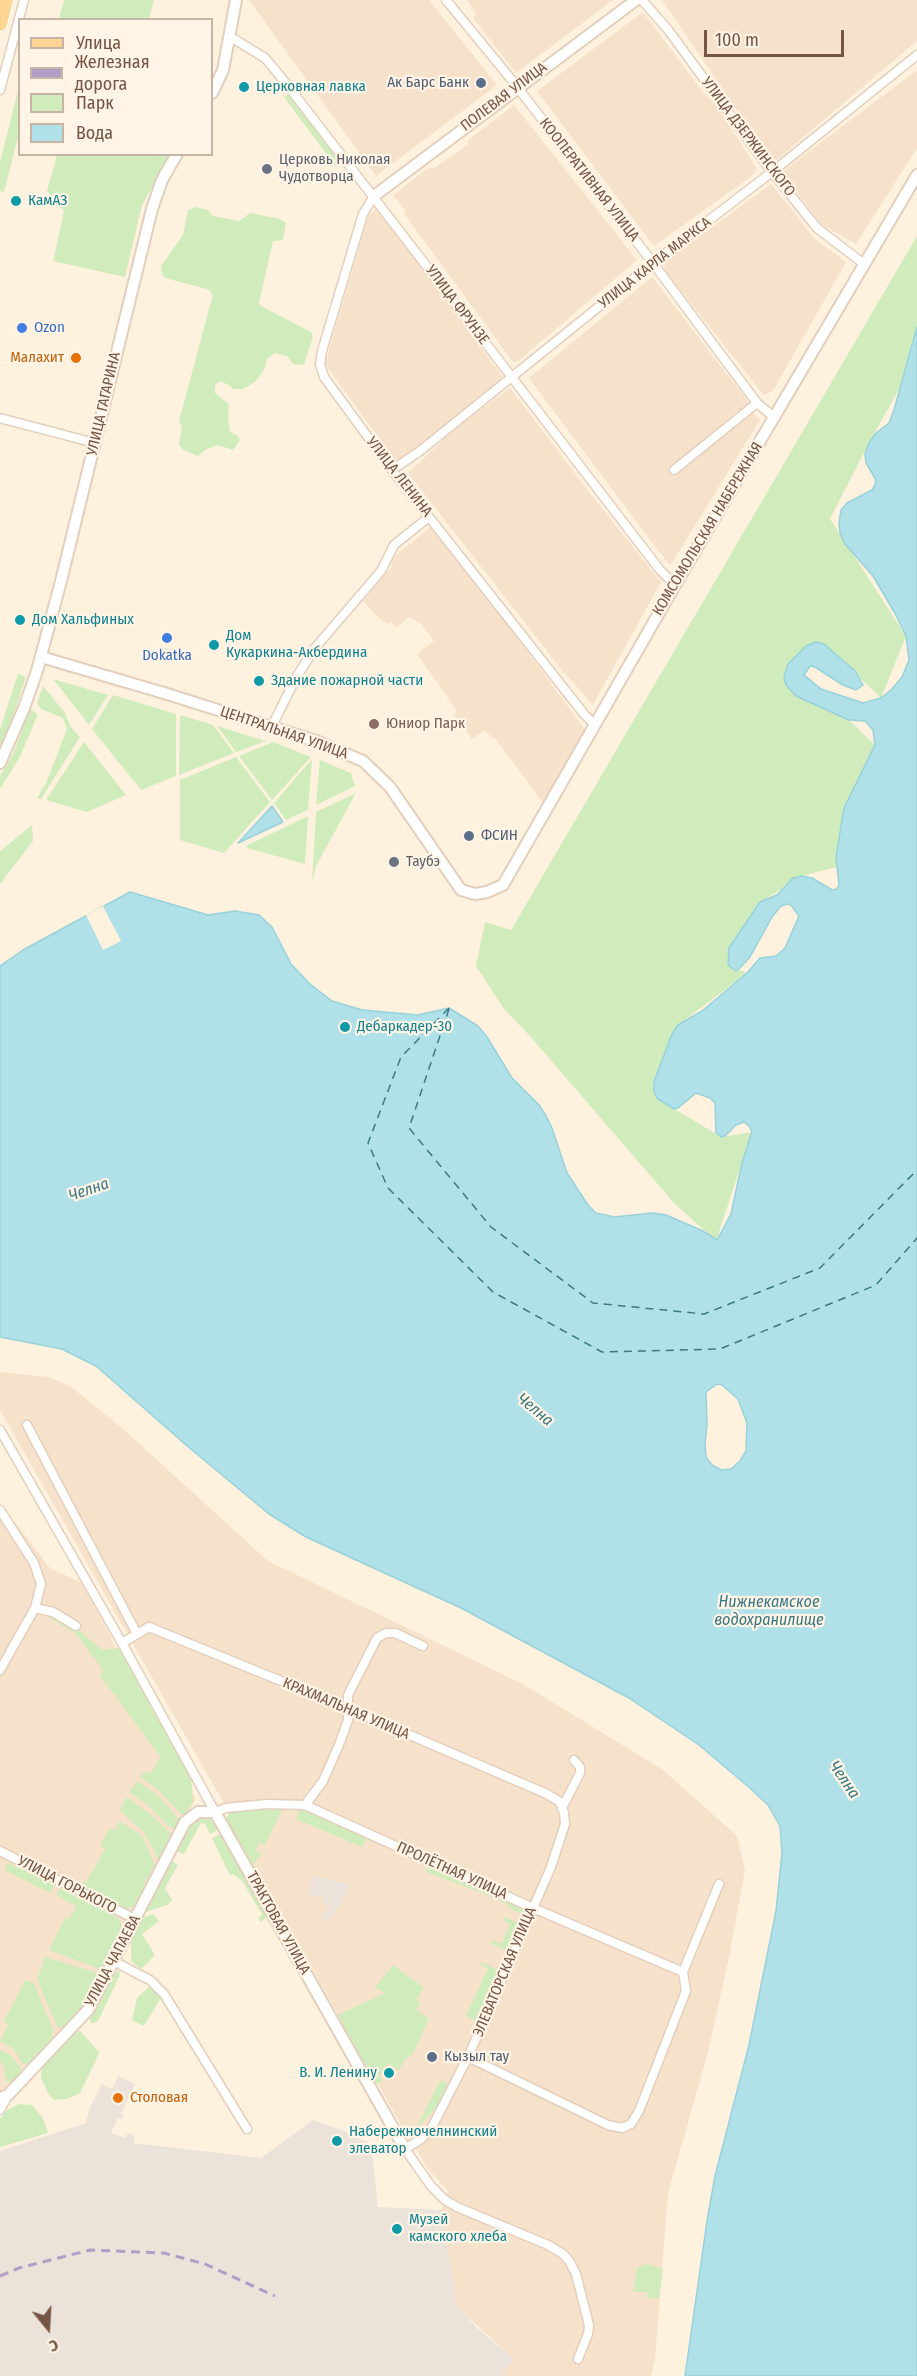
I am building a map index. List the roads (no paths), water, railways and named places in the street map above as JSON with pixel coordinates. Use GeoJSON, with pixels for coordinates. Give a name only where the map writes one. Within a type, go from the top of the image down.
{"type":"FeatureCollection","features":[{"type":"Feature","properties":{"kind":"main road"},"geometry":{"type":"LineString","coordinates":[[0,24],[6,0]]}},
{"type":"Feature","properties":{"kind":"street"},"geometry":{"type":"LineString","coordinates":[[19,18],[24,0]]}},
{"type":"Feature","properties":{"kind":"street"},"geometry":{"type":"LineString","coordinates":[[213,91],[222,70],[236,0]]}},
{"type":"Feature","properties":{"kind":"street","name":"КООПЕРАТИВНАЯ УЛИЦА"},"geometry":{"type":"LineString","coordinates":[[446,0],[517,87],[653,263],[757,403],[775,418]]}},
{"type":"Feature","properties":{"kind":"street","name":"ПОЛЕВАЯ УЛИЦА"},"geometry":{"type":"LineString","coordinates":[[374,196],[636,0]]}},
{"type":"Feature","properties":{"kind":"street","name":"УЛИЦА ДЗЕРЖИНСКОГО"},"geometry":{"type":"LineString","coordinates":[[642,0],[669,31],[772,172],[817,228],[864,264]]}},
{"type":"Feature","properties":{"kind":"street"},"geometry":{"type":"LineString","coordinates":[[0,90],[18,22]]}},
{"type":"Feature","properties":{"kind":"street","name":"УЛИЦА ФРУНЗЕ"},"geometry":{"type":"LineString","coordinates":[[229,36],[265,58],[374,196],[660,570],[675,585]]}},
{"type":"Feature","properties":{"kind":"street","name":"УЛИЦА КАРЛА МАРКСА"},"geometry":{"type":"LineString","coordinates":[[392,470],[420,451],[653,263],[772,172],[917,55]]}},
{"type":"Feature","properties":{"kind":"street","name":"УЛИЦА ГАГАРИНА"},"geometry":{"type":"LineString","coordinates":[[0,763],[24,708],[40,657],[152,209],[162,180],[176,156]]}},
{"type":"Feature","properties":{"kind":"street","name":"КОМСОМОЛЬСКАЯ НАБЕРЕЖНАЯ"},"geometry":{"type":"LineString","coordinates":[[503,885],[675,585],[917,176]]}},
{"type":"Feature","properties":{"kind":"street","name":"УЛИЦА ЛЕНИНА"},"geometry":{"type":"LineString","coordinates":[[374,196],[363,214],[320,364],[324,376],[392,470],[584,714],[596,724]]}},
{"type":"Feature","properties":{"kind":"street"},"geometry":{"type":"LineString","coordinates":[[674,470],[757,403]]}},
{"type":"Feature","properties":{"kind":"street"},"geometry":{"type":"LineString","coordinates":[[0,417],[95,443]]}},
{"type":"Feature","properties":{"kind":"street"},"geometry":{"type":"LineString","coordinates":[[271,728],[297,676],[315,648],[381,571],[394,545],[429,517]]}},
{"type":"Feature","properties":{"kind":"street","name":"ЦЕНТРАЛЬНАЯ УЛИЦА"},"geometry":{"type":"LineString","coordinates":[[40,657],[316,741],[367,763],[390,786],[461,890],[475,894],[503,885]]}},
{"type":"Feature","properties":{"kind":"street"},"geometry":{"type":"LineString","coordinates":[[27,1425],[137,1634]]}},
{"type":"Feature","properties":{"kind":"street","name":"ТРАКТОВАЯ УЛИЦА"},"geometry":{"type":"LineString","coordinates":[[0,1430],[405,2149],[431,2186],[445,2200],[548,2245],[563,2254],[570,2262],[576,2274],[589,2325],[588,2334],[578,2359]]}},
{"type":"Feature","properties":{"kind":"street"},"geometry":{"type":"LineString","coordinates":[[0,1510],[34,1563],[41,1584],[35,1608],[0,1670]]}},
{"type":"Feature","properties":{"kind":"street"},"geometry":{"type":"LineString","coordinates":[[35,1608],[53,1612],[76,1626]]}},
{"type":"Feature","properties":{"kind":"street","name":"КРАХМАЛЬНАЯ УЛИЦА"},"geometry":{"type":"LineString","coordinates":[[122,1643],[149,1627],[347,1708],[547,1794],[560,1802],[563,1810]]}},
{"type":"Feature","properties":{"kind":"street"},"geometry":{"type":"LineString","coordinates":[[305,1805],[322,1781],[339,1745],[348,1720],[348,1695],[377,1638],[381,1634],[395,1633],[423,1646]]}},
{"type":"Feature","properties":{"kind":"street","name":"ЭЛЕВАТОРСКАЯ УЛИЦА"},"geometry":{"type":"LineString","coordinates":[[405,2149],[421,2139],[432,2127],[468,2057],[533,1908],[554,1858],[565,1824],[563,1810],[580,1773],[580,1767],[574,1760]]}},
{"type":"Feature","properties":{"kind":"street","name":"ПРОЛЁТНАЯ УЛИЦА"},"geometry":{"type":"LineString","coordinates":[[215,1812],[226,1808],[256,1805],[297,1803],[305,1805],[533,1908],[683,1972]]}},
{"type":"Feature","properties":{"kind":"street","name":"УЛИЦА ЧАПАЕВА"},"geometry":{"type":"LineString","coordinates":[[0,2110],[4,2097],[88,2010],[185,1822],[198,1812],[215,1812]]}},
{"type":"Feature","properties":{"kind":"street","name":"УЛИЦА ГОРЬКОГО"},"geometry":{"type":"LineString","coordinates":[[0,1851],[135,1919]]}},
{"type":"Feature","properties":{"kind":"street"},"geometry":{"type":"LineString","coordinates":[[468,2057],[608,2125],[622,2128],[631,2124],[639,2111],[686,1991],[683,1972],[719,1884]]}},
{"type":"Feature","properties":{"kind":"street"},"geometry":{"type":"LineString","coordinates":[[113,1961],[150,1980],[164,1994],[248,2129]]}},
{"type":"Feature","properties":{"kind":"water"},"geometry":{"type":"Polygon","coordinates":[[[917,327],[917,2376],[685,2376],[715,2176],[749,2045],[776,1911],[782,1853],[780,1826],[768,1805],[751,1789],[699,1745],[629,1698],[461,1608],[306,1537],[269,1514],[96,1366],[62,1349],[0,1337],[0,966],[23,950],[130,892],[208,915],[235,911],[259,915],[272,927],[291,964],[310,984],[332,1001],[362,1010],[418,1015],[449,1008],[478,1026],[512,1078],[539,1105],[546,1116],[567,1173],[596,1213],[614,1217],[653,1213],[666,1215],[703,1231],[717,1240],[731,1214],[742,1163],[752,1132],[744,1122],[736,1125],[721,1137],[716,1133],[715,1103],[710,1098],[696,1093],[674,1109],[657,1098],[654,1092],[654,1082],[672,1034],[678,1025],[702,1011],[747,973],[760,958],[776,956],[785,948],[799,916],[791,905],[787,904],[781,906],[772,917],[750,957],[740,968],[736,971],[728,965],[729,948],[760,902],[777,895],[793,878],[802,876],[812,878],[832,890],[837,889],[839,885],[836,857],[844,808],[875,745],[873,730],[865,721],[849,720],[796,696],[786,685],[784,677],[788,664],[806,646],[816,642],[824,644],[855,671],[863,685],[856,690],[810,666],[804,675],[821,689],[863,703],[881,698],[902,677],[909,660],[906,636],[873,576],[845,544],[839,523],[841,510],[847,503],[872,490],[875,485],[876,480],[866,463],[865,454],[876,433],[889,423],[917,327]],[[717,1384],[706,1392],[705,1444],[706,1457],[712,1465],[721,1470],[731,1469],[746,1451],[747,1423],[738,1399],[722,1385],[717,1384]]]}},
{"type":"Feature","properties":{"kind":"water"},"geometry":{"type":"Polygon","coordinates":[[[272,806],[283,822],[238,843],[272,806]]]}},
{"type":"Feature","properties":{"kind":"railway"},"geometry":{"type":"LineString","coordinates":[[0,2276],[19,2268],[90,2250],[164,2253],[205,2264],[275,2296]]}},
{"type":"Feature","properties":{"kind":"place","name":"Ак Барс Банк"},"geometry":{"type":"Point","coordinates":[481,83]}},
{"type":"Feature","properties":{"kind":"place","name":"Церковная лавка"},"geometry":{"type":"Point","coordinates":[244,87]}},
{"type":"Feature","properties":{"kind":"place","name":"Церковь Николая Чудотворца"},"geometry":{"type":"Point","coordinates":[267,169]}},
{"type":"Feature","properties":{"kind":"place","name":"КамАЗ"},"geometry":{"type":"Point","coordinates":[16,201]}},
{"type":"Feature","properties":{"kind":"place","name":"Ozon"},"geometry":{"type":"Point","coordinates":[22,328]}},
{"type":"Feature","properties":{"kind":"place","name":"Малахит"},"geometry":{"type":"Point","coordinates":[76,358]}},
{"type":"Feature","properties":{"kind":"place","name":"Дом Хальфиных"},"geometry":{"type":"Point","coordinates":[20,620]}},
{"type":"Feature","properties":{"kind":"place","name":"Dokatka"},"geometry":{"type":"Point","coordinates":[167,638]}},
{"type":"Feature","properties":{"kind":"place","name":"Дом Кукаркина-Акбердина"},"geometry":{"type":"Point","coordinates":[214,645]}},
{"type":"Feature","properties":{"kind":"place","name":"Здание пожарной части"},"geometry":{"type":"Point","coordinates":[259,681]}},
{"type":"Feature","properties":{"kind":"place","name":"Юниор Парк"},"geometry":{"type":"Point","coordinates":[374,724]}},
{"type":"Feature","properties":{"kind":"place","name":"ФСИН"},"geometry":{"type":"Point","coordinates":[469,836]}},
{"type":"Feature","properties":{"kind":"place","name":"Таубэ"},"geometry":{"type":"Point","coordinates":[394,862]}},
{"type":"Feature","properties":{"kind":"place","name":"Дебаркадер-30"},"geometry":{"type":"Point","coordinates":[345,1027]}},
{"type":"Feature","properties":{"kind":"place","name":"Кызыл тау"},"geometry":{"type":"Point","coordinates":[432,2057]}},
{"type":"Feature","properties":{"kind":"place","name":"В. И. Ленину"},"geometry":{"type":"Point","coordinates":[389,2073]}},
{"type":"Feature","properties":{"kind":"place","name":"Столовая"},"geometry":{"type":"Point","coordinates":[118,2098]}},
{"type":"Feature","properties":{"kind":"place","name":"Набережночелнинский элеватор"},"geometry":{"type":"Point","coordinates":[337,2141]}},
{"type":"Feature","properties":{"kind":"place","name":"Музей камского хлеба"},"geometry":{"type":"Point","coordinates":[397,2229]}},
{"type":"Feature","properties":{"kind":"water label","name":"Челна"},"geometry":{"type":"Point","coordinates":[89,1190]}},
{"type":"Feature","properties":{"kind":"water label","name":"Челна"},"geometry":{"type":"Point","coordinates":[535,1410]}},
{"type":"Feature","properties":{"kind":"water label","name":"Нижнекамское водохранилище"},"geometry":{"type":"Point","coordinates":[769,1612]}},
{"type":"Feature","properties":{"kind":"water label","name":"Челна"},"geometry":{"type":"Point","coordinates":[844,1780]}}]}
